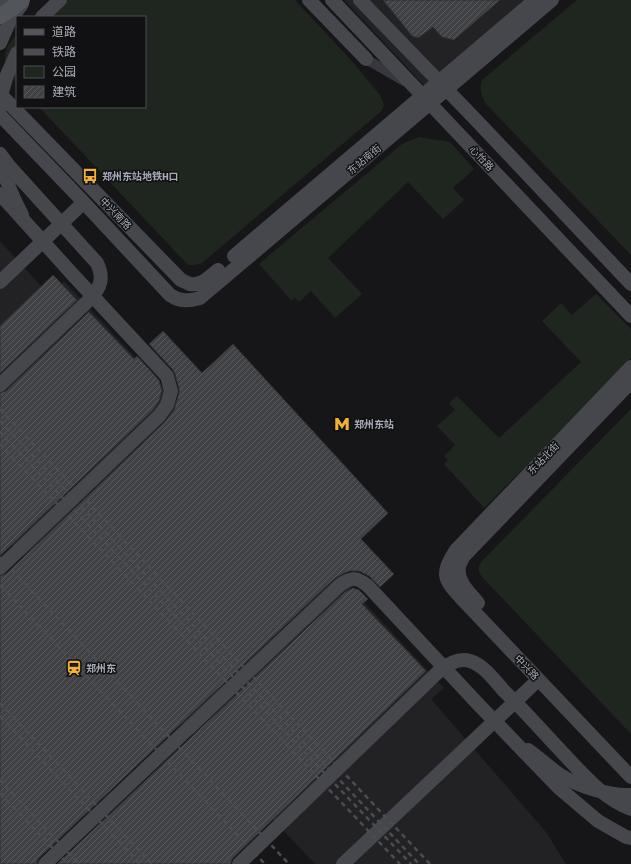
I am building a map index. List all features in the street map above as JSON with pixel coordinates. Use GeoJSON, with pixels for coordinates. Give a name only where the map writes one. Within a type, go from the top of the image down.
{"type":"FeatureCollection","features":[{"type":"Feature","properties":{"kind":"main road"},"geometry":{"type":"LineString","coordinates":[[0,16],[24,0]]}},
{"type":"Feature","properties":{"kind":"street"},"geometry":{"type":"LineString","coordinates":[[0,9],[7,0]]}},
{"type":"Feature","properties":{"kind":"street"},"geometry":{"type":"LineString","coordinates":[[0,44],[10,20],[24,0]]}},
{"type":"Feature","properties":{"kind":"street"},"geometry":{"type":"LineString","coordinates":[[43,16],[60,0]]}},
{"type":"Feature","properties":{"kind":"street"},"geometry":{"type":"LineString","coordinates":[[309,0],[366,59],[422,95]]}},
{"type":"Feature","properties":{"kind":"street","name":"心怡路"},"geometry":{"type":"LineString","coordinates":[[332,0],[631,316]]}},
{"type":"Feature","properties":{"kind":"street"},"geometry":{"type":"LineString","coordinates":[[360,0],[443,85],[631,284]]}},
{"type":"Feature","properties":{"kind":"street","name":"东站南街"},"geometry":{"type":"LineString","coordinates":[[443,85],[535,0]]}},
{"type":"Feature","properties":{"kind":"street","name":"东站南街"},"geometry":{"type":"LineString","coordinates":[[181,280],[191,284],[204,282],[422,95],[443,85],[552,0]]}},
{"type":"Feature","properties":{"kind":"street"},"geometry":{"type":"LineString","coordinates":[[0,108],[2,92],[7,75],[16,55]]}},
{"type":"Feature","properties":{"kind":"street"},"geometry":{"type":"LineString","coordinates":[[0,80],[5,92],[16,107]]}},
{"type":"Feature","properties":{"kind":"street","name":"中兴南路"},"geometry":{"type":"LineString","coordinates":[[0,94],[181,280]]}},
{"type":"Feature","properties":{"kind":"street","name":"东站南街"},"geometry":{"type":"LineString","coordinates":[[170,295],[175,299],[183,301],[200,298],[422,95]]}},
{"type":"Feature","properties":{"kind":"street"},"geometry":{"type":"LineString","coordinates":[[17,108],[25,119]]}},
{"type":"Feature","properties":{"kind":"street","name":"中兴南路"},"geometry":{"type":"LineString","coordinates":[[0,115],[170,295]]}},
{"type":"Feature","properties":{"kind":"street"},"geometry":{"type":"LineString","coordinates":[[0,154],[7,183],[26,223]]}},
{"type":"Feature","properties":{"kind":"street"},"geometry":{"type":"LineString","coordinates":[[0,154],[9,166],[97,262],[101,274],[99,288],[90,299],[0,385]]}},
{"type":"Feature","properties":{"kind":"street"},"geometry":{"type":"LineString","coordinates":[[0,194],[167,376],[171,391],[167,405],[159,416],[0,568]]}},
{"type":"Feature","properties":{"kind":"street"},"geometry":{"type":"LineString","coordinates":[[0,282],[83,202]]}},
{"type":"Feature","properties":{"kind":"street","name":"东站北街"},"geometry":{"type":"LineString","coordinates":[[460,553],[631,367]]}},
{"type":"Feature","properties":{"kind":"street","name":"东站北街"},"geometry":{"type":"LineString","coordinates":[[460,553],[631,382]]}},
{"type":"Feature","properties":{"kind":"street","name":"中兴路"},"geometry":{"type":"LineString","coordinates":[[460,553],[449,561],[446,569],[446,577],[450,585],[631,777]]}},
{"type":"Feature","properties":{"kind":"street","name":"中兴路"},"geometry":{"type":"LineString","coordinates":[[460,553],[459,573],[461,581],[467,590],[631,768]]}},
{"type":"Feature","properties":{"kind":"street"},"geometry":{"type":"LineString","coordinates":[[45,864],[340,584],[348,579],[360,580],[368,586],[559,788],[598,821],[626,837],[631,838]]}},
{"type":"Feature","properties":{"kind":"street"},"geometry":{"type":"LineString","coordinates":[[239,864],[437,673],[448,665],[457,661],[470,661],[481,668],[587,778],[609,798],[631,809]]}},
{"type":"Feature","properties":{"kind":"street"},"geometry":{"type":"LineString","coordinates":[[342,864],[538,680]]}},
{"type":"Feature","properties":{"kind":"street"},"geometry":{"type":"LineString","coordinates":[[509,736],[560,774],[582,786],[611,794],[624,796],[631,795]]}},
{"type":"Feature","properties":{"kind":"shaded area"},"geometry":{"type":"Polygon","coordinates":[[[344,0],[543,0],[432,94],[344,0]]]}},
{"type":"Feature","properties":{"kind":"shaded area"},"geometry":{"type":"Polygon","coordinates":[[[0,241],[50,296],[64,281],[444,688],[431,699],[546,832],[566,864],[315,864],[0,532],[0,241]]]}},
{"type":"Feature","properties":{"kind":"green space"},"geometry":{"type":"Polygon","coordinates":[[[56,0],[295,0],[351,60],[380,95],[384,106],[379,113],[202,263],[188,265],[40,108],[146,108],[146,16],[38,16],[56,0]]]}},
{"type":"Feature","properties":{"kind":"green space"},"geometry":{"type":"Polygon","coordinates":[[[577,0],[631,0],[631,255],[486,104],[481,92],[482,80],[577,0]]]}},
{"type":"Feature","properties":{"kind":"green space"},"geometry":{"type":"Polygon","coordinates":[[[16,36],[16,82],[8,71],[5,59],[8,47],[16,36]]]}},
{"type":"Feature","properties":{"kind":"green space"},"geometry":{"type":"Polygon","coordinates":[[[419,137],[450,142],[474,169],[453,188],[464,200],[443,219],[408,182],[328,258],[362,294],[335,318],[311,291],[299,302],[295,298],[291,300],[259,264],[402,144],[419,137]]]}},
{"type":"Feature","properties":{"kind":"green space"},"geometry":{"type":"Polygon","coordinates":[[[596,294],[631,329],[631,358],[597,395],[484,508],[444,464],[448,460],[444,456],[455,445],[437,426],[455,410],[449,403],[457,396],[499,438],[581,362],[542,321],[561,303],[572,315],[596,294]]]}},
{"type":"Feature","properties":{"kind":"green space"},"geometry":{"type":"Polygon","coordinates":[[[631,409],[631,734],[485,580],[478,570],[481,562],[631,409]]]}},
{"type":"Feature","properties":{"kind":"building"},"geometry":{"type":"Polygon","coordinates":[[[383,0],[500,0],[454,40],[442,37],[433,27],[418,38],[412,36],[383,0]]]}},
{"type":"Feature","properties":{"kind":"building"},"geometry":{"type":"Polygon","coordinates":[[[53,275],[77,300],[0,373],[0,326],[53,275]]]}},
{"type":"Feature","properties":{"kind":"building"},"geometry":{"type":"Polygon","coordinates":[[[89,312],[134,359],[137,356],[159,380],[162,391],[159,401],[153,410],[0,556],[0,393],[6,391],[89,312]]]}},
{"type":"Feature","properties":{"kind":"building"},"geometry":{"type":"Polygon","coordinates":[[[163,331],[202,373],[233,344],[388,513],[361,539],[394,574],[380,587],[369,576],[359,571],[349,571],[335,578],[39,858],[37,864],[0,864],[0,576],[6,574],[165,422],[174,410],[179,393],[175,374],[149,344],[163,331]]]}},
{"type":"Feature","properties":{"kind":"building"},"geometry":{"type":"Polygon","coordinates":[[[353,588],[359,590],[368,599],[362,604],[426,671],[233,858],[231,864],[57,864],[345,592],[353,588]]]}},
{"type":"Feature","properties":{"kind":"railway"},"geometry":{"type":"LineString","coordinates":[[0,409],[430,864]]}},
{"type":"Feature","properties":{"kind":"railway"},"geometry":{"type":"LineString","coordinates":[[0,421],[419,864]]}},
{"type":"Feature","properties":{"kind":"railway"},"geometry":{"type":"LineString","coordinates":[[0,432],[411,864]]}},
{"type":"Feature","properties":{"kind":"railway"},"geometry":{"type":"LineString","coordinates":[[0,444],[400,864]]}},
{"type":"Feature","properties":{"kind":"railway"},"geometry":{"type":"LineString","coordinates":[[0,557],[289,864]]}},
{"type":"Feature","properties":{"kind":"railway"},"geometry":{"type":"LineString","coordinates":[[0,585],[265,864]]}},
{"type":"Feature","properties":{"kind":"railway"},"geometry":{"type":"LineString","coordinates":[[0,703],[152,864]]}},
{"type":"Feature","properties":{"kind":"railway"},"geometry":{"type":"LineString","coordinates":[[0,716],[140,864]]}},
{"type":"Feature","properties":{"kind":"railway"},"geometry":{"type":"LineString","coordinates":[[0,780],[79,864]]}},
{"type":"Feature","properties":{"kind":"railway"},"geometry":{"type":"LineString","coordinates":[[0,793],[68,864]]}},
{"type":"Feature","properties":{"kind":"place","name":"郑州东站地铁H口"},"geometry":{"type":"Point","coordinates":[90,176]}},
{"type":"Feature","properties":{"kind":"place","name":"郑州东站"},"geometry":{"type":"Point","coordinates":[342,424]}},
{"type":"Feature","properties":{"kind":"place","name":"郑州东"},"geometry":{"type":"Point","coordinates":[74,668]}}]}
